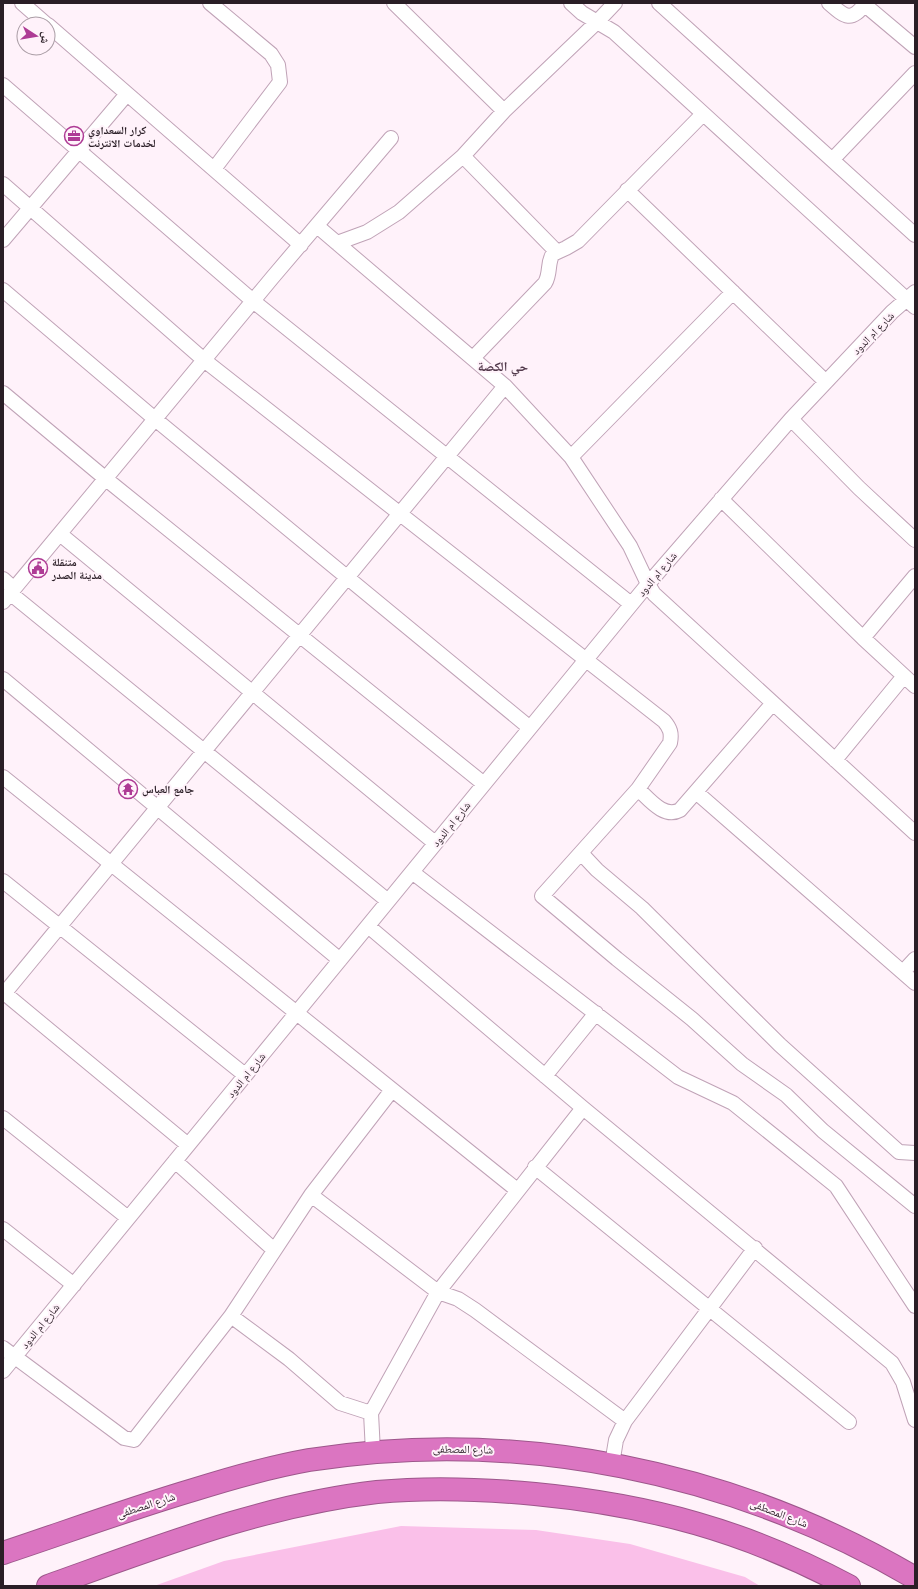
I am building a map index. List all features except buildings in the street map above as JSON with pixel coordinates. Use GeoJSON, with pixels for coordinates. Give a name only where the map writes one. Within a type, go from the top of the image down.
{"type":"FeatureCollection","features":[{"type":"Feature","properties":{"kind":"highway","name":"شارع المصطفى"},"geometry":{"type":"LineString","coordinates":[[3,1553],[160,1500],[245,1474],[308,1461],[373,1452],[440,1448],[503,1450],[569,1457],[612,1464],[668,1476],[719,1491],[784,1515],[852,1544],[915,1578]]}},
{"type":"Feature","properties":{"kind":"highway"},"geometry":{"type":"LineString","coordinates":[[48,1586],[168,1543],[256,1516],[314,1503],[377,1492],[442,1489],[505,1491],[568,1497],[661,1513],[714,1528],[763,1545],[819,1570],[849,1586]]}},
{"type":"Feature","properties":{"kind":"street"},"geometry":{"type":"LineString","coordinates":[[22,3],[37,16]]}},
{"type":"Feature","properties":{"kind":"street"},"geometry":{"type":"LineString","coordinates":[[210,3],[270,54],[278,65],[280,76],[280,82],[214,169]]}},
{"type":"Feature","properties":{"kind":"street"},"geometry":{"type":"LineString","coordinates":[[394,3],[504,111]]}},
{"type":"Feature","properties":{"kind":"street"},"geometry":{"type":"LineString","coordinates":[[571,3],[582,13],[614,32],[703,114],[912,299]]}},
{"type":"Feature","properties":{"kind":"street"},"geometry":{"type":"LineString","coordinates":[[337,243],[367,232],[388,220],[463,156],[504,111],[598,22],[614,3]]}},
{"type":"Feature","properties":{"kind":"street"},"geometry":{"type":"LineString","coordinates":[[659,3],[833,159],[915,235]]}},
{"type":"Feature","properties":{"kind":"street"},"geometry":{"type":"LineString","coordinates":[[829,3],[841,13],[848,16],[857,14],[866,4],[915,47]]}},
{"type":"Feature","properties":{"kind":"street"},"geometry":{"type":"LineString","coordinates":[[56,33],[301,244]]}},
{"type":"Feature","properties":{"kind":"street"},"geometry":{"type":"LineString","coordinates":[[833,159],[915,73]]}},
{"type":"Feature","properties":{"kind":"street"},"geometry":{"type":"LineString","coordinates":[[3,85],[253,301],[631,604]]}},
{"type":"Feature","properties":{"kind":"street"},"geometry":{"type":"LineString","coordinates":[[3,240],[127,94]]}},
{"type":"Feature","properties":{"kind":"street"},"geometry":{"type":"LineString","coordinates":[[473,358],[545,283],[550,272],[550,257],[556,251],[566,248],[578,241],[703,114]]}},
{"type":"Feature","properties":{"kind":"street"},"geometry":{"type":"LineString","coordinates":[[9,595],[253,301],[391,138]]}},
{"type":"Feature","properties":{"kind":"street"},"geometry":{"type":"LineString","coordinates":[[463,156],[556,251]]}},
{"type":"Feature","properties":{"kind":"street"},"geometry":{"type":"LineString","coordinates":[[3,184],[204,360],[664,721],[670,728],[672,735],[670,743],[638,789],[542,896],[692,1019],[742,1064],[786,1095],[823,1131],[915,1206]]}},
{"type":"Feature","properties":{"kind":"street"},"geometry":{"type":"LineString","coordinates":[[627,190],[826,382]]}},
{"type":"Feature","properties":{"kind":"street"},"geometry":{"type":"LineString","coordinates":[[317,226],[506,386],[571,457],[630,546],[648,584],[660,599],[915,833]]}},
{"type":"Feature","properties":{"kind":"street"},"geometry":{"type":"LineString","coordinates":[[3,290],[155,419],[530,728]]}},
{"type":"Feature","properties":{"kind":"street"},"geometry":{"type":"LineString","coordinates":[[571,457],[733,292]]}},
{"type":"Feature","properties":{"kind":"street","name":"شارع ام الدود"},"geometry":{"type":"LineString","coordinates":[[3,1371],[631,604],[791,419],[826,382],[912,299]]}},
{"type":"Feature","properties":{"kind":"street"},"geometry":{"type":"LineString","coordinates":[[188,1146],[3,993],[506,386]]}},
{"type":"Feature","properties":{"kind":"street"},"geometry":{"type":"LineString","coordinates":[[3,392],[106,479],[484,784]]}},
{"type":"Feature","properties":{"kind":"street"},"geometry":{"type":"LineString","coordinates":[[791,419],[915,540]]}},
{"type":"Feature","properties":{"kind":"street"},"geometry":{"type":"LineString","coordinates":[[721,499],[863,638],[915,686]]}},
{"type":"Feature","properties":{"kind":"street"},"geometry":{"type":"LineString","coordinates":[[60,534],[435,843]]}},
{"type":"Feature","properties":{"kind":"street"},"geometry":{"type":"LineString","coordinates":[[863,638],[915,576]]}},
{"type":"Feature","properties":{"kind":"street"},"geometry":{"type":"LineString","coordinates":[[3,579],[9,595],[388,901]]}},
{"type":"Feature","properties":{"kind":"street"},"geometry":{"type":"LineString","coordinates":[[835,760],[904,676]]}},
{"type":"Feature","properties":{"kind":"street"},"geometry":{"type":"LineString","coordinates":[[3,679],[340,960]]}},
{"type":"Feature","properties":{"kind":"street"},"geometry":{"type":"LineString","coordinates":[[638,789],[664,812],[669,813],[680,810],[773,703]]}},
{"type":"Feature","properties":{"kind":"street"},"geometry":{"type":"LineString","coordinates":[[3,778],[517,1190]]}},
{"type":"Feature","properties":{"kind":"street"},"geometry":{"type":"LineString","coordinates":[[696,792],[915,983]]}},
{"type":"Feature","properties":{"kind":"street"},"geometry":{"type":"LineString","coordinates":[[581,853],[597,870],[642,908],[697,965],[780,1045],[899,1152],[915,1153]]}},
{"type":"Feature","properties":{"kind":"street"},"geometry":{"type":"LineString","coordinates":[[412,872],[678,1077],[733,1104],[836,1186],[915,1306]]}},
{"type":"Feature","properties":{"kind":"street"},"geometry":{"type":"LineString","coordinates":[[3,881],[245,1075]]}},
{"type":"Feature","properties":{"kind":"street"},"geometry":{"type":"LineString","coordinates":[[368,926],[583,1108],[755,1248],[892,1363],[903,1382],[915,1420]]}},
{"type":"Feature","properties":{"kind":"street"},"geometry":{"type":"LineString","coordinates":[[903,972],[915,959]]}},
{"type":"Feature","properties":{"kind":"street"},"geometry":{"type":"LineString","coordinates":[[545,1076],[596,1013]]}},
{"type":"Feature","properties":{"kind":"street"},"geometry":{"type":"LineString","coordinates":[[3,1348],[124,1438],[131,1440],[138,1436],[231,1316],[273,1249],[310,1195],[392,1090]]}},
{"type":"Feature","properties":{"kind":"street"},"geometry":{"type":"LineString","coordinates":[[373,1452],[372,1413],[438,1292],[583,1108]]}},
{"type":"Feature","properties":{"kind":"street"},"geometry":{"type":"LineString","coordinates":[[3,1118],[128,1218]]}},
{"type":"Feature","properties":{"kind":"street"},"geometry":{"type":"LineString","coordinates":[[175,1161],[273,1249]]}},
{"type":"Feature","properties":{"kind":"street"},"geometry":{"type":"LineString","coordinates":[[535,1167],[849,1422]]}},
{"type":"Feature","properties":{"kind":"street"},"geometry":{"type":"LineString","coordinates":[[310,1195],[438,1292],[458,1299],[475,1310],[625,1421]]}},
{"type":"Feature","properties":{"kind":"street"},"geometry":{"type":"LineString","coordinates":[[3,1229],[74,1285]]}},
{"type":"Feature","properties":{"kind":"street"},"geometry":{"type":"LineString","coordinates":[[612,1464],[616,1440],[625,1421],[755,1248]]}},
{"type":"Feature","properties":{"kind":"street"},"geometry":{"type":"LineString","coordinates":[[231,1316],[289,1359],[340,1403],[372,1413]]}},
{"type":"Feature","properties":{"kind":"shaded area"},"geometry":{"type":"Polygon","coordinates":[[[401,1526],[536,1530],[630,1544],[745,1577],[760,1586],[154,1586],[224,1561],[401,1526]]]}},
{"type":"Feature","properties":{"kind":"place","name":"كرار السعداوي لخدمات الانترنت"},"geometry":{"type":"Point","coordinates":[74,136]}},
{"type":"Feature","properties":{"kind":"place","name":"متنقلة مدينة الصدر"},"geometry":{"type":"Point","coordinates":[38,568]}},
{"type":"Feature","properties":{"kind":"place","name":"جامع العباس"},"geometry":{"type":"Point","coordinates":[128,789]}},
{"type":"Feature","properties":{"kind":"district","name":"حي الكصة"},"geometry":{"type":"Point","coordinates":[503,366]}}]}
